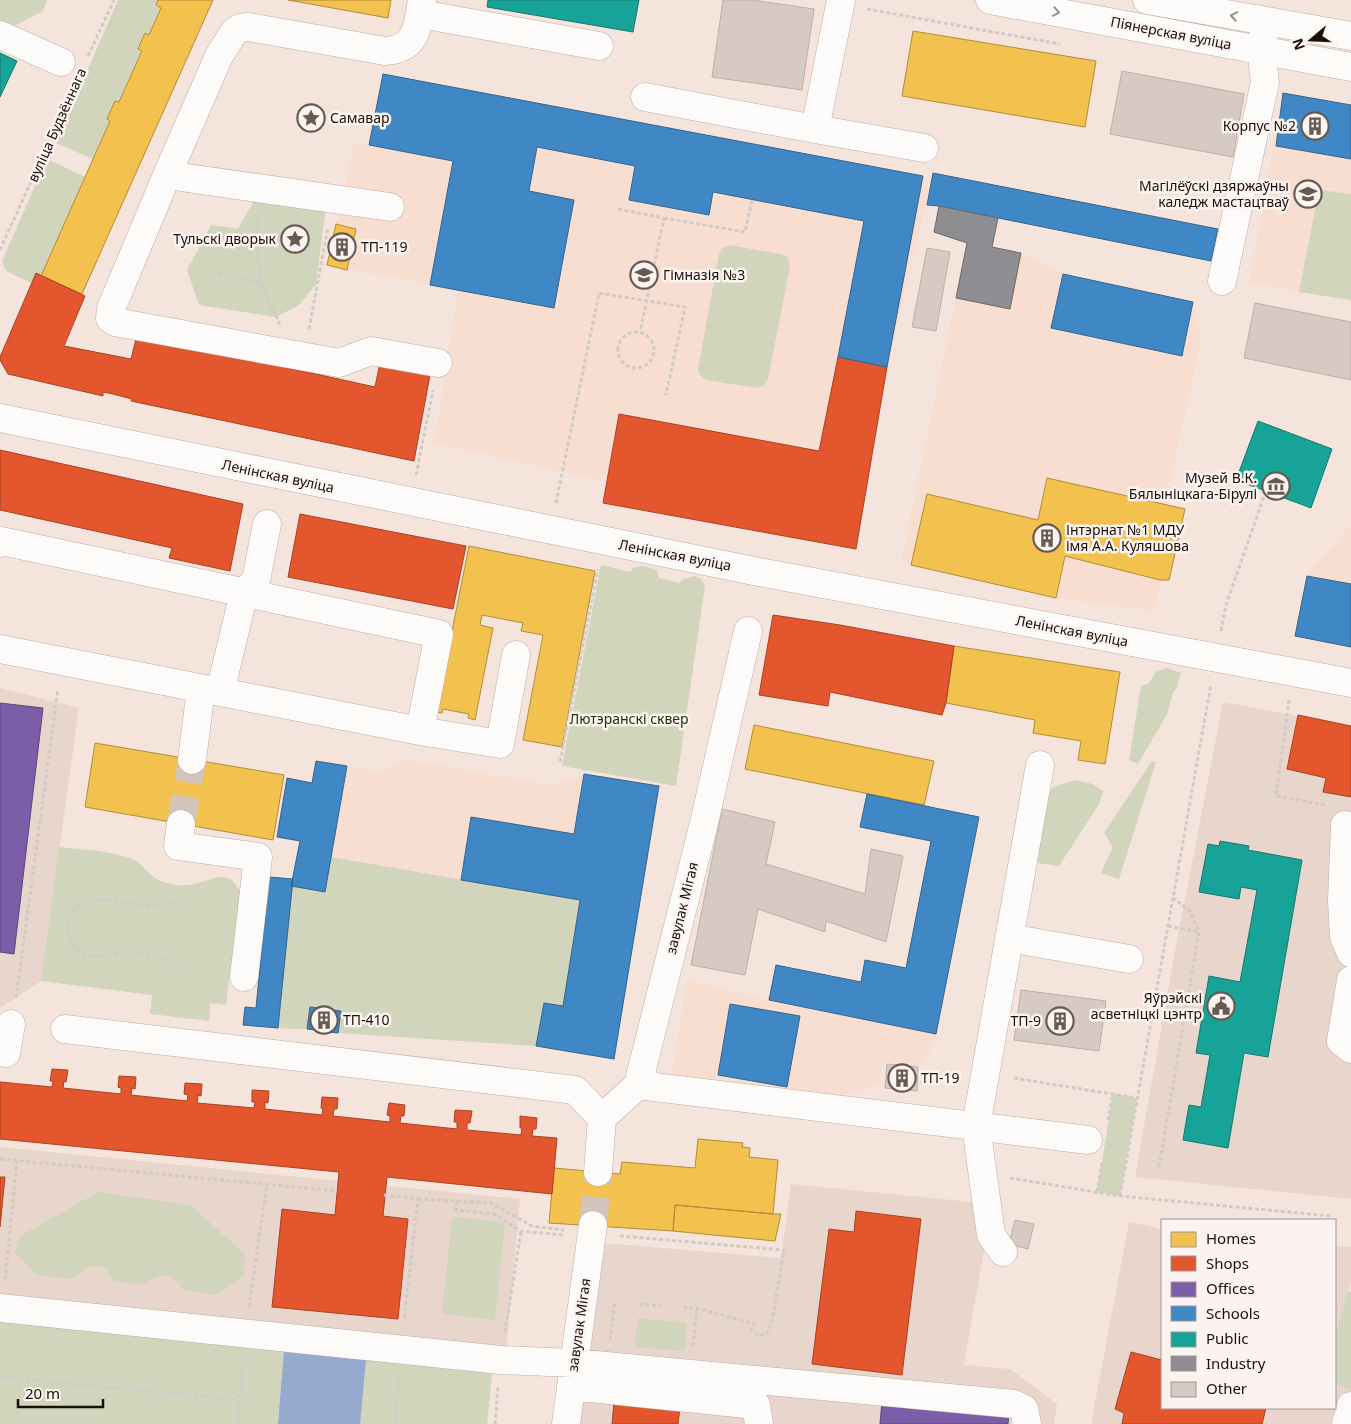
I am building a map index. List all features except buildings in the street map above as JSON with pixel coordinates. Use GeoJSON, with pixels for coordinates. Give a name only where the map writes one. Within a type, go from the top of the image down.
{"type":"FeatureCollection","features":[{"type":"Feature","properties":{"kind":"street"},"geometry":{"type":"LineString","coordinates":[[815,129],[841,0]]}},
{"type":"Feature","properties":{"kind":"street","name":"Піянерская вуліца"},"geometry":{"type":"LineString","coordinates":[[1147,0],[1351,36]]}},
{"type":"Feature","properties":{"kind":"street","name":"Піянерская вуліца"},"geometry":{"type":"LineString","coordinates":[[1005,1],[1351,66]]}},
{"type":"Feature","properties":{"kind":"street"},"geometry":{"type":"LineString","coordinates":[[438,363],[371,351],[339,363],[115,322],[110,318],[111,309],[166,175],[218,56],[234,32],[248,26],[385,51],[396,50],[408,45],[414,38],[421,7],[599,46]]}},
{"type":"Feature","properties":{"kind":"street"},"geometry":{"type":"LineString","coordinates":[[1222,281],[1266,82],[1261,50],[1266,22]]}},
{"type":"Feature","properties":{"kind":"street"},"geometry":{"type":"LineString","coordinates":[[0,35],[74,68]]}},
{"type":"Feature","properties":{"kind":"street"},"geometry":{"type":"LineString","coordinates":[[644,97],[924,148]]}},
{"type":"Feature","properties":{"kind":"street"},"geometry":{"type":"LineString","coordinates":[[166,175],[390,207]]}},
{"type":"Feature","properties":{"kind":"street","name":"Ленінская вуліца"},"geometry":{"type":"LineString","coordinates":[[0,418],[411,503],[759,572],[1351,683]]}},
{"type":"Feature","properties":{"kind":"street"},"geometry":{"type":"LineString","coordinates":[[192,760],[211,690],[244,593],[256,580],[267,524]]}},
{"type":"Feature","properties":{"kind":"street"},"geometry":{"type":"LineString","coordinates":[[0,543],[1,541],[11,543],[439,634],[420,731]]}},
{"type":"Feature","properties":{"kind":"street","name":"завулак Мігая"},"geometry":{"type":"LineString","coordinates":[[638,1085],[704,823],[748,631]]}},
{"type":"Feature","properties":{"kind":"street"},"geometry":{"type":"LineString","coordinates":[[0,649],[420,731],[500,744],[516,655]]}},
{"type":"Feature","properties":{"kind":"street"},"geometry":{"type":"LineString","coordinates":[[1003,1252],[991,1235],[976,1126],[1040,765]]}},
{"type":"Feature","properties":{"kind":"street"},"geometry":{"type":"LineString","coordinates":[[181,824],[178,846],[258,857],[244,977]]}},
{"type":"Feature","properties":{"kind":"street"},"geometry":{"type":"LineString","coordinates":[[1344,825],[1343,928],[1344,937],[1351,953]]}},
{"type":"Feature","properties":{"kind":"street"},"geometry":{"type":"LineString","coordinates":[[1009,938],[1129,959]]}},
{"type":"Feature","properties":{"kind":"street"},"geometry":{"type":"LineString","coordinates":[[1351,980],[1341,1040],[1351,1049]]}},
{"type":"Feature","properties":{"kind":"street"},"geometry":{"type":"LineString","coordinates":[[0,1052],[6,1053],[11,1024]]}},
{"type":"Feature","properties":{"kind":"street"},"geometry":{"type":"LineString","coordinates":[[65,1029],[575,1090],[602,1118]]}},
{"type":"Feature","properties":{"kind":"street"},"geometry":{"type":"LineString","coordinates":[[598,1172],[602,1118],[638,1085],[1088,1140]]}},
{"type":"Feature","properties":{"kind":"street","name":"завулак Мігая"},"geometry":{"type":"LineString","coordinates":[[566,1424],[592,1232]]}},
{"type":"Feature","properties":{"kind":"street"},"geometry":{"type":"LineString","coordinates":[[1,1308],[501,1360],[572,1375],[756,1406],[759,1424]]}},
{"type":"Feature","properties":{"kind":"street"},"geometry":{"type":"LineString","coordinates":[[572,1375],[1014,1404],[1024,1409],[1027,1424]]}},
{"type":"Feature","properties":{"kind":"street"},"geometry":{"type":"LineString","coordinates":[[1346,1424],[1351,1406]]}},
{"type":"Feature","properties":{"kind":"path","name":"вуліца Будзённага"},"geometry":{"type":"LineString","coordinates":[[0,250],[74,68],[114,0]]}},
{"type":"Feature","properties":{"kind":"path"},"geometry":{"type":"LineString","coordinates":[[301,356],[334,200]]}},
{"type":"Feature","properties":{"kind":"path"},"geometry":{"type":"LineString","coordinates":[[618,209],[745,232],[752,200]]}},
{"type":"Feature","properties":{"kind":"path"},"geometry":{"type":"LineString","coordinates":[[256,207],[260,283],[301,356]]}},
{"type":"Feature","properties":{"kind":"path"},"geometry":{"type":"LineString","coordinates":[[640,332],[664,218]]}},
{"type":"Feature","properties":{"kind":"path"},"geometry":{"type":"LineString","coordinates":[[218,273],[260,283]]}},
{"type":"Feature","properties":{"kind":"path"},"geometry":{"type":"LineString","coordinates":[[551,530],[599,293],[685,307],[666,395]]}},
{"type":"Feature","properties":{"kind":"path"},"geometry":{"type":"LineString","coordinates":[[632,332],[640,332],[648,336],[652,342],[654,354],[647,364],[636,368],[630,367],[621,360],[619,355],[620,343],[632,332]]}},
{"type":"Feature","properties":{"kind":"path"},"geometry":{"type":"LineString","coordinates":[[411,503],[438,363]]}},
{"type":"Feature","properties":{"kind":"path"},"geometry":{"type":"LineString","coordinates":[[1120,1196],[1226,605],[1264,496]]}},
{"type":"Feature","properties":{"kind":"path"},"geometry":{"type":"LineString","coordinates":[[560,762],[599,564]]}},
{"type":"Feature","properties":{"kind":"path"},"geometry":{"type":"LineString","coordinates":[[11,1024],[18,986],[62,661]]}},
{"type":"Feature","properties":{"kind":"path"},"geometry":{"type":"LineString","coordinates":[[1293,672],[1276,796],[1337,807],[1344,825]]}},
{"type":"Feature","properties":{"kind":"path"},"geometry":{"type":"LineString","coordinates":[[180,965],[136,952],[89,956],[80,952],[74,946],[68,932],[70,916],[73,910],[87,902],[113,898],[127,903],[150,906],[181,901]]}},
{"type":"Feature","properties":{"kind":"path"},"geometry":{"type":"LineString","coordinates":[[1159,1167],[1199,932],[1189,910],[1173,898]]}},
{"type":"Feature","properties":{"kind":"path"},"geometry":{"type":"LineString","coordinates":[[1168,926],[1199,932]]}},
{"type":"Feature","properties":{"kind":"path"},"geometry":{"type":"LineString","coordinates":[[1013,1078],[1137,1098]]}},
{"type":"Feature","properties":{"kind":"path"},"geometry":{"type":"LineString","coordinates":[[0,1159],[337,1191]]}},
{"type":"Feature","properties":{"kind":"path"},"geometry":{"type":"LineString","coordinates":[[1,1308],[17,1161]]}},
{"type":"Feature","properties":{"kind":"path"},"geometry":{"type":"LineString","coordinates":[[1006,1178],[1120,1196],[1331,1216]]}},
{"type":"Feature","properties":{"kind":"path"},"geometry":{"type":"LineString","coordinates":[[237,1424],[245,1333],[267,1184]]}},
{"type":"Feature","properties":{"kind":"path"},"geometry":{"type":"LineString","coordinates":[[384,1195],[491,1203],[532,1226],[784,1250],[772,1322],[767,1333],[758,1336],[751,1330],[754,1324],[697,1308],[684,1307]]}},
{"type":"Feature","properties":{"kind":"path"},"geometry":{"type":"LineString","coordinates":[[395,1424],[401,1350],[418,1198]]}},
{"type":"Feature","properties":{"kind":"path"},"geometry":{"type":"LineString","coordinates":[[457,1201],[456,1210],[494,1214],[521,1232],[592,1232]]}},
{"type":"Feature","properties":{"kind":"path"},"geometry":{"type":"LineString","coordinates":[[495,1424],[501,1360],[521,1232]]}},
{"type":"Feature","properties":{"kind":"path"},"geometry":{"type":"LineString","coordinates":[[609,1350],[615,1301]]}},
{"type":"Feature","properties":{"kind":"path"},"geometry":{"type":"LineString","coordinates":[[639,1304],[660,1306]]}},
{"type":"Feature","properties":{"kind":"path"},"geometry":{"type":"LineString","coordinates":[[0,1377],[239,1400]]}},
{"type":"Feature","properties":{"kind":"shaded area","name":"Гімназія №3"},"geometry":{"type":"Polygon","coordinates":[[[383,74],[931,183],[887,367],[838,358],[819,451],[619,414],[606,482],[434,443],[458,290],[327,265],[354,142],[369,145],[383,74]]]}},
{"type":"Feature","properties":{"kind":"shaded area","name":"Магілёўскі дзяржаўны каледж мастацтваў"},"geometry":{"type":"Polygon","coordinates":[[[1283,93],[1351,105],[1351,301],[1249,283],[1283,93]]]}},
{"type":"Feature","properties":{"kind":"shaded area"},"geometry":{"type":"Polygon","coordinates":[[[967,243],[1021,253],[1063,274],[1193,302],[1201,342],[1165,504],[1185,509],[1169,580],[1160,580],[1156,611],[1056,598],[901,562],[967,243]]]}},
{"type":"Feature","properties":{"kind":"shaded area"},"geometry":{"type":"Polygon","coordinates":[[[1351,524],[1351,647],[1295,636],[1307,576],[1351,524]]]}},
{"type":"Feature","properties":{"kind":"shaded area"},"geometry":{"type":"Polygon","coordinates":[[[0,688],[79,708],[41,981],[0,1008],[0,688]]]}},
{"type":"Feature","properties":{"kind":"shaded area"},"geometry":{"type":"Polygon","coordinates":[[[1223,702],[1351,726],[1351,1199],[1135,1177],[1175,951],[1223,702]]]}},
{"type":"Feature","properties":{"kind":"shaded area"},"geometry":{"type":"Polygon","coordinates":[[[403,759],[551,785],[584,774],[659,786],[614,1059],[536,1046],[278,1028],[291,886],[316,761],[380,772],[403,759]]]}},
{"type":"Feature","properties":{"kind":"shaded area"},"geometry":{"type":"Polygon","coordinates":[[[686,980],[769,1000],[936,1034],[924,1066],[883,1063],[880,1085],[838,1096],[672,1075],[686,980]]]}},
{"type":"Feature","properties":{"kind":"shaded area"},"geometry":{"type":"Polygon","coordinates":[[[0,1147],[520,1199],[506,1352],[0,1301],[0,1147]]]}},
{"type":"Feature","properties":{"kind":"shaded area"},"geometry":{"type":"Polygon","coordinates":[[[791,1184],[992,1204],[964,1365],[1010,1369],[1057,1404],[1054,1424],[566,1424],[591,1242],[781,1258],[791,1184]]]}},
{"type":"Feature","properties":{"kind":"shaded area"},"geometry":{"type":"Polygon","coordinates":[[[1129,1222],[1161,1229],[1161,1409],[1336,1409],[1336,1384],[1351,1390],[1351,1424],[1091,1424],[1129,1222]]]}},
{"type":"Feature","properties":{"kind":"shaded area"},"geometry":{"type":"Polygon","coordinates":[[[1336,1246],[1351,1247],[1351,1282],[1336,1332],[1336,1246]]]}},
{"type":"Feature","properties":{"kind":"green space"},"geometry":{"type":"Polygon","coordinates":[[[0,0],[47,0],[43,11],[10,28],[0,23],[0,0]]]}},
{"type":"Feature","properties":{"kind":"green space"},"geometry":{"type":"Polygon","coordinates":[[[118,0],[158,0],[156,5],[161,8],[149,35],[145,33],[138,48],[142,51],[119,102],[115,101],[107,118],[110,121],[93,159],[56,143],[118,0]]]}},
{"type":"Feature","properties":{"kind":"green space"},"geometry":{"type":"Polygon","coordinates":[[[47,159],[85,177],[41,276],[36,274],[31,283],[6,271],[2,261],[47,159]]]}},
{"type":"Feature","properties":{"kind":"green space"},"geometry":{"type":"Polygon","coordinates":[[[1319,190],[1351,194],[1351,300],[1299,292],[1319,190]]]}},
{"type":"Feature","properties":{"kind":"green space"},"geometry":{"type":"Polygon","coordinates":[[[252,197],[326,206],[316,284],[299,305],[276,317],[199,305],[187,270],[211,225],[238,229],[252,204],[252,197]]]}},
{"type":"Feature","properties":{"kind":"green space"},"geometry":{"type":"Polygon","coordinates":[[[730,245],[785,255],[789,260],[790,267],[768,379],[764,385],[757,388],[706,380],[700,375],[698,369],[719,254],[723,248],[730,245]]]}},
{"type":"Feature","properties":{"kind":"green space","name":"Лютэранскі сквер"},"geometry":{"type":"Polygon","coordinates":[[[601,565],[630,572],[635,567],[647,567],[657,570],[659,578],[679,583],[684,579],[694,576],[701,579],[705,586],[676,786],[562,766],[601,565]]]}},
{"type":"Feature","properties":{"kind":"green space"},"geometry":{"type":"Polygon","coordinates":[[[1167,668],[1181,673],[1167,714],[1138,764],[1129,760],[1141,686],[1149,683],[1156,672],[1167,668]]]}},
{"type":"Feature","properties":{"kind":"green space"},"geometry":{"type":"Polygon","coordinates":[[[1152,761],[1156,762],[1119,879],[1101,873],[1113,847],[1104,833],[1152,761]]]}},
{"type":"Feature","properties":{"kind":"green space"},"geometry":{"type":"Polygon","coordinates":[[[1075,780],[1092,784],[1103,791],[1099,804],[1059,866],[1031,862],[1042,803],[1053,787],[1075,780]]]}},
{"type":"Feature","properties":{"kind":"green space"},"geometry":{"type":"Polygon","coordinates":[[[59,847],[123,856],[136,861],[155,878],[171,884],[196,884],[222,877],[229,879],[235,884],[240,894],[226,1005],[210,1003],[209,1021],[150,1014],[152,995],[41,981],[59,847]]]}},
{"type":"Feature","properties":{"kind":"green space"},"geometry":{"type":"Polygon","coordinates":[[[331,857],[580,900],[563,1006],[544,1003],[536,1046],[338,1033],[341,1011],[310,1007],[307,1029],[278,1028],[291,886],[325,892],[331,857]]]}},
{"type":"Feature","properties":{"kind":"green space"},"geometry":{"type":"Polygon","coordinates":[[[1113,1094],[1137,1098],[1120,1196],[1097,1192],[1113,1094]]]}},
{"type":"Feature","properties":{"kind":"green space"},"geometry":{"type":"Polygon","coordinates":[[[98,1192],[190,1205],[245,1254],[244,1276],[216,1295],[183,1290],[170,1276],[154,1278],[143,1285],[114,1281],[107,1270],[98,1266],[84,1270],[73,1279],[36,1275],[15,1253],[20,1236],[98,1192]]]}},
{"type":"Feature","properties":{"kind":"green space"},"geometry":{"type":"Polygon","coordinates":[[[452,1217],[505,1222],[495,1320],[442,1314],[452,1217]]]}},
{"type":"Feature","properties":{"kind":"green space"},"geometry":{"type":"Polygon","coordinates":[[[1348,1291],[1351,1292],[1351,1390],[1336,1384],[1336,1332],[1348,1291]]]}},
{"type":"Feature","properties":{"kind":"green space"},"geometry":{"type":"Polygon","coordinates":[[[0,1318],[493,1365],[487,1424],[0,1424],[0,1318]]]}},
{"type":"Feature","properties":{"kind":"green space"},"geometry":{"type":"Polygon","coordinates":[[[638,1318],[687,1323],[685,1349],[681,1351],[634,1347],[638,1318]]]}},
{"type":"Feature","properties":{"kind":"water"},"geometry":{"type":"Polygon","coordinates":[[[284,1352],[366,1359],[360,1424],[278,1424],[284,1352]]]}},
{"type":"Feature","properties":{"kind":"tunnel"},"geometry":{"type":"LineString","coordinates":[[181,824],[192,760]]}},
{"type":"Feature","properties":{"kind":"tunnel"},"geometry":{"type":"LineString","coordinates":[[593,1225],[598,1172]]}},
{"type":"Feature","properties":{"kind":"place","name":"Самавар"},"geometry":{"type":"Point","coordinates":[311,118]}},
{"type":"Feature","properties":{"kind":"place","name":"Корпус №2"},"geometry":{"type":"Point","coordinates":[1315,126]}},
{"type":"Feature","properties":{"kind":"place","name":"Магілёўскі дзяржаўны каледж мастацтваў"},"geometry":{"type":"Point","coordinates":[1308,194]}},
{"type":"Feature","properties":{"kind":"place","name":"Тульскі дворык"},"geometry":{"type":"Point","coordinates":[295,239]}},
{"type":"Feature","properties":{"kind":"place","name":"ТП-119"},"geometry":{"type":"Point","coordinates":[342,247]}},
{"type":"Feature","properties":{"kind":"place","name":"Гімназія №3"},"geometry":{"type":"Point","coordinates":[644,275]}},
{"type":"Feature","properties":{"kind":"place","name":"Музей В.К. Бялыніцкага-Бірулі"},"geometry":{"type":"Point","coordinates":[1276,486]}},
{"type":"Feature","properties":{"kind":"place","name":"Інтэрнат №1 МДУ імя А.А. Куляшова"},"geometry":{"type":"Point","coordinates":[1047,538]}},
{"type":"Feature","properties":{"kind":"place","name":"Яўрэйскі асветніцкі цэнтр"},"geometry":{"type":"Point","coordinates":[1221,1006]}},
{"type":"Feature","properties":{"kind":"place","name":"ТП-410"},"geometry":{"type":"Point","coordinates":[324,1020]}},
{"type":"Feature","properties":{"kind":"place","name":"ТП-9"},"geometry":{"type":"Point","coordinates":[1060,1021]}},
{"type":"Feature","properties":{"kind":"place","name":"ТП-19"},"geometry":{"type":"Point","coordinates":[902,1078]}}]}
